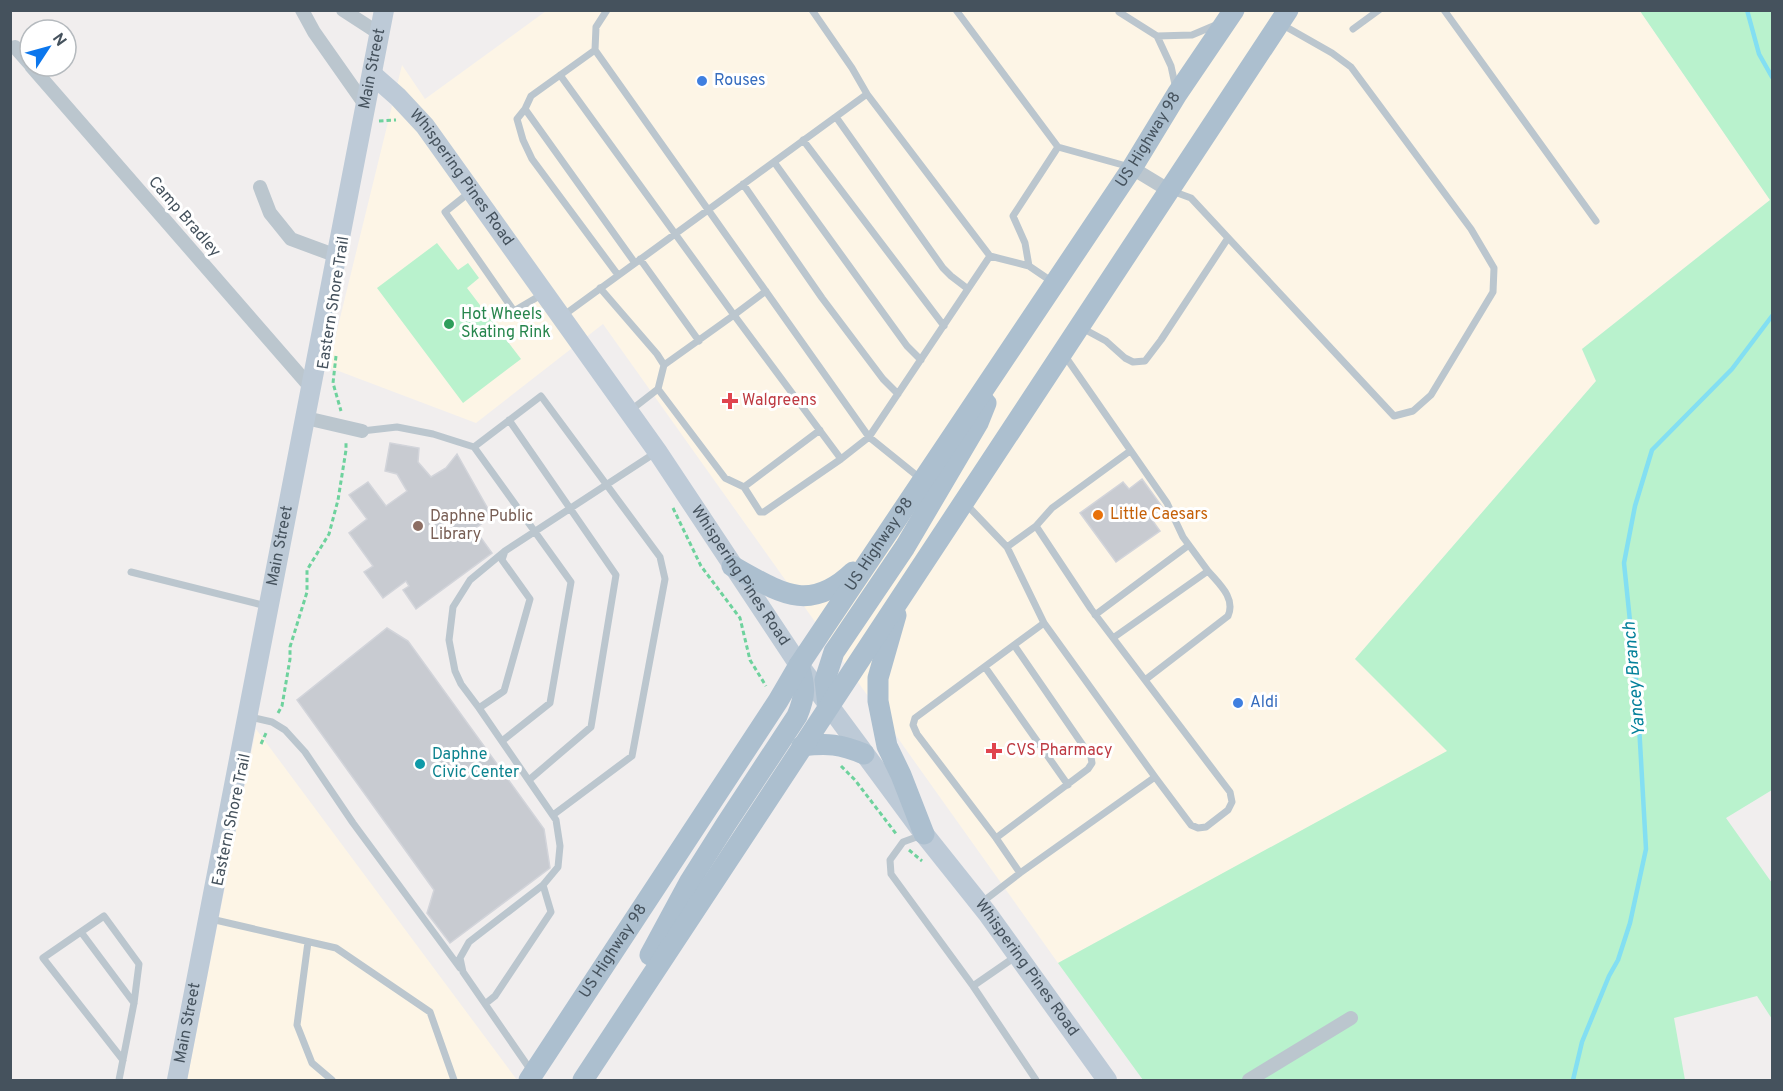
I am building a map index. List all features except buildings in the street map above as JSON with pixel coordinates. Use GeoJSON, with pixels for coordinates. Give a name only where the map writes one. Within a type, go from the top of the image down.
{"type":"FeatureCollection","features":[{"type":"Feature","properties":{"kind":"main road","name":"US Highway 98"},"geometry":{"type":"LineString","coordinates":[[532,1077],[778,701],[799,665],[1132,168],[1177,94],[1232,14]]}},
{"type":"Feature","properties":{"kind":"main road"},"geometry":{"type":"LineString","coordinates":[[583,1080],[1284,17]]}},
{"type":"Feature","properties":{"kind":"main road"},"geometry":{"type":"LineString","coordinates":[[828,706],[825,680],[834,652],[906,547],[978,423],[1006,355]]}},
{"type":"Feature","properties":{"kind":"main road"},"geometry":{"type":"LineString","coordinates":[[732,566],[789,594],[821,594],[838,586],[877,548]]}},
{"type":"Feature","properties":{"kind":"main road"},"geometry":{"type":"LineString","coordinates":[[901,596],[878,678],[878,701],[887,746],[924,834]]}},
{"type":"Feature","properties":{"kind":"main road"},"geometry":{"type":"LineString","coordinates":[[613,1035],[646,964],[690,881],[797,716],[804,701],[805,685],[799,665]]}},
{"type":"Feature","properties":{"kind":"main road"},"geometry":{"type":"LineString","coordinates":[[802,746],[827,743],[845,746],[864,754]]}},
{"type":"Feature","properties":{"kind":"street"},"geometry":{"type":"LineString","coordinates":[[302,10],[314,32],[374,113]]}},
{"type":"Feature","properties":{"kind":"street"},"geometry":{"type":"LineString","coordinates":[[344,10],[380,34]]}},
{"type":"Feature","properties":{"kind":"street","name":"Main Street"},"geometry":{"type":"LineString","coordinates":[[177,1080],[337,256],[374,113],[373,75],[384,10]]}},
{"type":"Feature","properties":{"kind":"street","name":"Camp Bradley"},"geometry":{"type":"LineString","coordinates":[[15,47],[18,50]]}},
{"type":"Feature","properties":{"kind":"street","name":"Whispering Pines Road"},"geometry":{"type":"LineString","coordinates":[[373,75],[425,126],[657,451],[828,706],[980,904],[1107,1080]]}},
{"type":"Feature","properties":{"kind":"street","name":"Camp Bradley"},"geometry":{"type":"LineString","coordinates":[[42,78],[312,389]]}},
{"type":"Feature","properties":{"kind":"street"},"geometry":{"type":"LineString","coordinates":[[1132,168],[1170,190]]}},
{"type":"Feature","properties":{"kind":"street"},"geometry":{"type":"LineString","coordinates":[[260,187],[270,213],[291,239],[337,256]]}},
{"type":"Feature","properties":{"kind":"street"},"geometry":{"type":"LineString","coordinates":[[306,418],[362,430]]}},
{"type":"Feature","properties":{"kind":"street"},"geometry":{"type":"LineString","coordinates":[[1250,1080],[1351,1018]]}},
{"type":"Feature","properties":{"kind":"lane"},"geometry":{"type":"LineString","coordinates":[[607,10],[596,27],[595,50],[870,437],[922,480]]}},
{"type":"Feature","properties":{"kind":"lane"},"geometry":{"type":"LineString","coordinates":[[812,10],[867,94],[990,256],[1029,266],[1053,283]]}},
{"type":"Feature","properties":{"kind":"lane"},"geometry":{"type":"LineString","coordinates":[[956,10],[1058,147],[1132,168]]}},
{"type":"Feature","properties":{"kind":"lane"},"geometry":{"type":"LineString","coordinates":[[1353,29],[1379,10]]}},
{"type":"Feature","properties":{"kind":"lane"},"geometry":{"type":"LineString","coordinates":[[1444,10],[1596,221]]}},
{"type":"Feature","properties":{"kind":"lane"},"geometry":{"type":"LineString","coordinates":[[1119,11],[1157,36],[1171,66],[1177,94]]}},
{"type":"Feature","properties":{"kind":"lane"},"geometry":{"type":"LineString","coordinates":[[1157,36],[1192,35],[1232,14]]}},
{"type":"Feature","properties":{"kind":"lane"},"geometry":{"type":"LineString","coordinates":[[1170,190],[1191,198],[1394,416],[1413,411],[1431,395],[1493,292],[1494,268],[1471,229],[1351,67],[1284,17]]}},
{"type":"Feature","properties":{"kind":"lane"},"geometry":{"type":"LineString","coordinates":[[595,50],[531,96],[517,120],[532,159],[618,275]]}},
{"type":"Feature","properties":{"kind":"lane"},"geometry":{"type":"LineString","coordinates":[[560,75],[841,459]]}},
{"type":"Feature","properties":{"kind":"lane"},"geometry":{"type":"LineString","coordinates":[[561,317],[867,94]]}},
{"type":"Feature","properties":{"kind":"lane"},"geometry":{"type":"LineString","coordinates":[[525,109],[637,261],[699,340]]}},
{"type":"Feature","properties":{"kind":"lane"},"geometry":{"type":"LineString","coordinates":[[836,117],[943,268],[968,289]]}},
{"type":"Feature","properties":{"kind":"lane"},"geometry":{"type":"LineString","coordinates":[[803,140],[944,326]]}},
{"type":"Feature","properties":{"kind":"lane"},"geometry":{"type":"LineString","coordinates":[[1029,266],[1026,243],[1013,216],[1058,147]]}},
{"type":"Feature","properties":{"kind":"lane"},"geometry":{"type":"LineString","coordinates":[[774,162],[907,346],[921,360]]}},
{"type":"Feature","properties":{"kind":"lane"},"geometry":{"type":"LineString","coordinates":[[743,184],[822,298],[883,379],[898,394]]}},
{"type":"Feature","properties":{"kind":"lane"},"geometry":{"type":"LineString","coordinates":[[472,191],[445,212],[514,311],[544,293]]}},
{"type":"Feature","properties":{"kind":"lane"},"geometry":{"type":"LineString","coordinates":[[1080,326],[1106,342],[1125,358],[1133,362],[1144,361],[1161,340],[1228,238]]}},
{"type":"Feature","properties":{"kind":"lane"},"geometry":{"type":"LineString","coordinates":[[658,389],[725,478],[744,487],[755,508],[764,512],[870,437],[990,256]]}},
{"type":"Feature","properties":{"kind":"lane"},"geometry":{"type":"LineString","coordinates":[[600,288],[664,365]]}},
{"type":"Feature","properties":{"kind":"lane"},"geometry":{"type":"LineString","coordinates":[[629,411],[658,389],[664,365],[766,291]]}},
{"type":"Feature","properties":{"kind":"lane"},"geometry":{"type":"LineString","coordinates":[[1062,352],[1167,503],[1183,537],[1231,600],[1232,609],[1228,616],[1144,680]]}},
{"type":"Feature","properties":{"kind":"lane"},"geometry":{"type":"LineString","coordinates":[[474,447],[541,396],[660,557],[665,579],[632,756],[553,815]]}},
{"type":"Feature","properties":{"kind":"lane"},"geometry":{"type":"LineString","coordinates":[[509,420],[616,575],[591,727],[529,780]]}},
{"type":"Feature","properties":{"kind":"lane"},"geometry":{"type":"LineString","coordinates":[[362,430],[397,427],[433,434],[474,447],[571,582],[550,703],[502,741]]}},
{"type":"Feature","properties":{"kind":"lane"},"geometry":{"type":"LineString","coordinates":[[744,487],[820,430]]}},
{"type":"Feature","properties":{"kind":"lane"},"geometry":{"type":"LineString","coordinates":[[465,974],[460,958],[468,942],[543,885],[558,867],[560,846],[556,820],[553,815],[461,684],[455,671],[449,640],[453,607],[470,580],[505,551],[657,451]]}},
{"type":"Feature","properties":{"kind":"lane"},"geometry":{"type":"LineString","coordinates":[[1007,547],[1036,525],[1052,508],[1130,452]]}},
{"type":"Feature","properties":{"kind":"lane"},"geometry":{"type":"LineString","coordinates":[[964,501],[1007,547],[1044,623],[1155,777],[1191,825],[1198,828],[1206,827],[1228,810],[1232,802],[1230,792],[1095,615],[1036,525]]}},
{"type":"Feature","properties":{"kind":"lane"},"geometry":{"type":"LineString","coordinates":[[1095,615],[1189,545]]}},
{"type":"Feature","properties":{"kind":"lane"},"geometry":{"type":"LineString","coordinates":[[479,708],[504,691],[530,598],[502,560],[505,551]]}},
{"type":"Feature","properties":{"kind":"lane"},"geometry":{"type":"LineString","coordinates":[[1113,638],[1208,571]]}},
{"type":"Feature","properties":{"kind":"lane"},"geometry":{"type":"LineString","coordinates":[[131,572],[268,606]]}},
{"type":"Feature","properties":{"kind":"lane"},"geometry":{"type":"LineString","coordinates":[[1020,873],[917,734],[913,725],[915,718],[1044,623]]}},
{"type":"Feature","properties":{"kind":"lane"},"geometry":{"type":"LineString","coordinates":[[996,838],[1088,770],[1092,763],[1091,757],[1014,645]]}},
{"type":"Feature","properties":{"kind":"lane"},"geometry":{"type":"LineString","coordinates":[[985,667],[1068,785]]}},
{"type":"Feature","properties":{"kind":"lane"},"geometry":{"type":"LineString","coordinates":[[247,717],[272,722],[285,729],[305,752],[353,823],[465,974],[532,1077]]}},
{"type":"Feature","properties":{"kind":"lane"},"geometry":{"type":"LineString","coordinates":[[980,904],[1155,777]]}},
{"type":"Feature","properties":{"kind":"lane"},"geometry":{"type":"LineString","coordinates":[[924,834],[903,842],[890,860],[891,874],[973,986],[1006,1039],[1036,1080]]}},
{"type":"Feature","properties":{"kind":"lane"},"geometry":{"type":"LineString","coordinates":[[485,1004],[495,996],[551,912],[543,885]]}},
{"type":"Feature","properties":{"kind":"lane"},"geometry":{"type":"LineString","coordinates":[[119,1080],[123,1060],[134,1003],[139,964],[104,916],[43,958],[123,1060]]}},
{"type":"Feature","properties":{"kind":"lane"},"geometry":{"type":"LineString","coordinates":[[208,918],[336,948],[430,1012],[454,1080]]}},
{"type":"Feature","properties":{"kind":"lane"},"geometry":{"type":"LineString","coordinates":[[81,932],[134,1003]]}},
{"type":"Feature","properties":{"kind":"lane"},"geometry":{"type":"LineString","coordinates":[[308,942],[297,1025],[312,1063],[332,1080]]}},
{"type":"Feature","properties":{"kind":"lane"},"geometry":{"type":"LineString","coordinates":[[973,986],[1017,955]]}},
{"type":"Feature","properties":{"kind":"path","name":"Eastern Shore Trail"},"geometry":{"type":"LineString","coordinates":[[259,751],[264,734],[282,706],[290,647],[307,592],[307,570],[329,534],[338,500],[346,450],[345,428],[333,383],[337,351]]}},
{"type":"Feature","properties":{"kind":"shaded area"},"geometry":{"type":"Polygon","coordinates":[[[546,11],[1640,11],[1770,200],[1582,349],[1596,381],[1355,659],[1448,751],[1058,963],[603,324],[476,423],[328,367],[402,65],[425,99],[546,11]]]}},
{"type":"Feature","properties":{"kind":"shaded area"},"geometry":{"type":"Polygon","coordinates":[[[256,729],[517,1080],[187,1080],[256,729]]]}},
{"type":"Feature","properties":{"kind":"green space"},"geometry":{"type":"Polygon","coordinates":[[[1640,11],[1772,11],[1772,790],[1726,818],[1772,883],[1772,1019],[1757,996],[1674,1018],[1685,1080],[1143,1080],[1058,963],[1447,751],[1355,659],[1596,381],[1582,349],[1770,200],[1640,11]]]}},
{"type":"Feature","properties":{"kind":"green space","name":"Hot Wheels Skating Rink"},"geometry":{"type":"Polygon","coordinates":[[[437,243],[458,270],[468,263],[479,278],[467,288],[521,359],[463,403],[377,288],[437,243]]]}},
{"type":"Feature","properties":{"kind":"waterway","name":"Yancey Branch"},"geometry":{"type":"LineString","coordinates":[[1747,10],[1759,54],[1772,77]]}},
{"type":"Feature","properties":{"kind":"waterway","name":"Yancey Branch"},"geometry":{"type":"LineString","coordinates":[[1573,1080],[1582,1042],[1609,976],[1618,960],[1630,923],[1646,849],[1637,689],[1624,563],[1635,506],[1652,450],[1732,369],[1772,316]]}},
{"type":"Feature","properties":{"kind":"place","name":"Rouses"},"geometry":{"type":"Point","coordinates":[702,81]}},
{"type":"Feature","properties":{"kind":"place","name":"Hot Wheels Skating Rink"},"geometry":{"type":"Point","coordinates":[449,324]}},
{"type":"Feature","properties":{"kind":"place","name":"Walgreens"},"geometry":{"type":"Point","coordinates":[730,401]}},
{"type":"Feature","properties":{"kind":"place","name":"Little Caesars"},"geometry":{"type":"Point","coordinates":[1098,515]}},
{"type":"Feature","properties":{"kind":"place","name":"Daphne Public Library"},"geometry":{"type":"Point","coordinates":[418,526]}},
{"type":"Feature","properties":{"kind":"place","name":"Aldi"},"geometry":{"type":"Point","coordinates":[1238,703]}},
{"type":"Feature","properties":{"kind":"place","name":"CVS Pharmacy"},"geometry":{"type":"Point","coordinates":[994,751]}},
{"type":"Feature","properties":{"kind":"place","name":"Daphne Civic Center"},"geometry":{"type":"Point","coordinates":[420,764]}}]}
